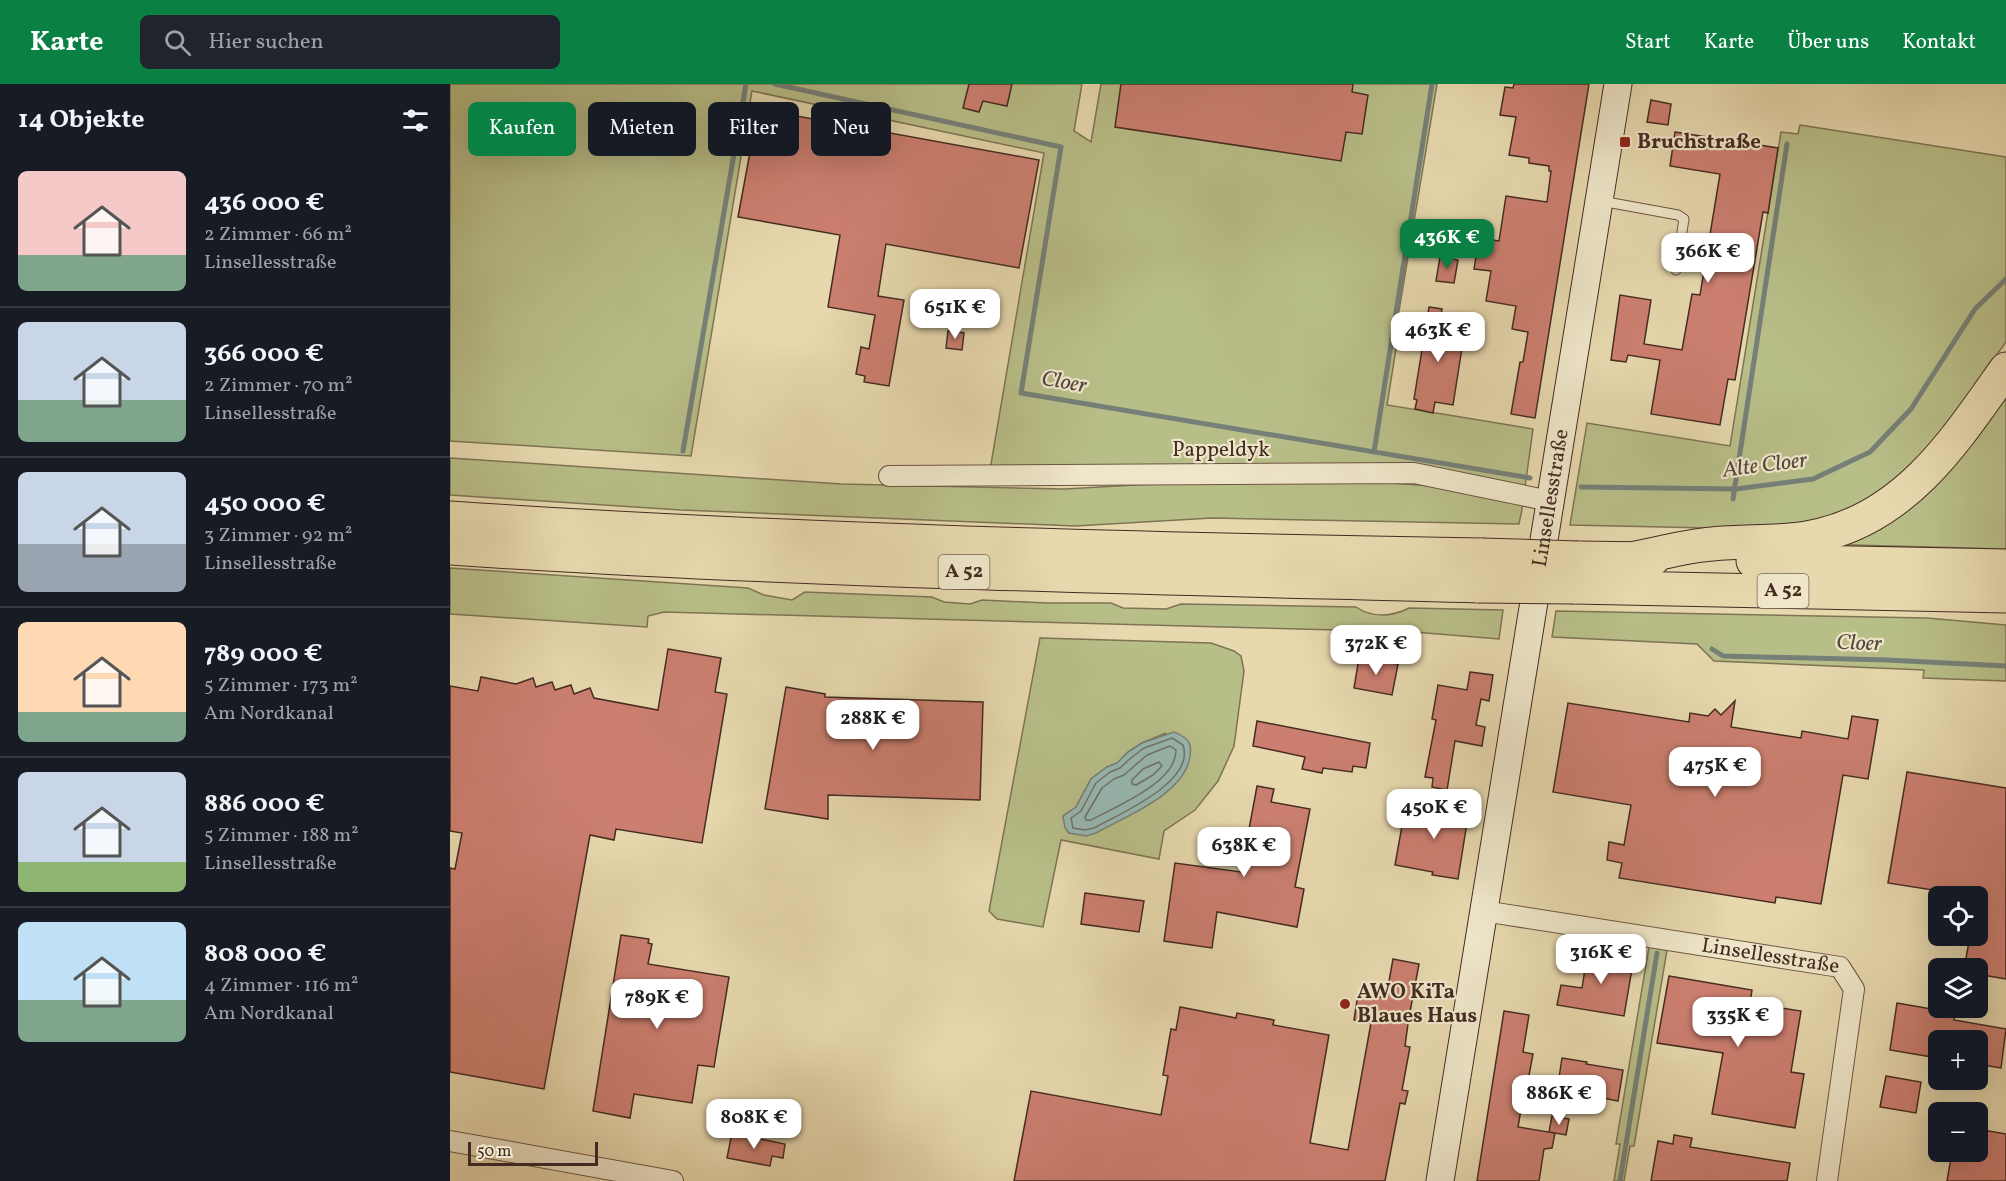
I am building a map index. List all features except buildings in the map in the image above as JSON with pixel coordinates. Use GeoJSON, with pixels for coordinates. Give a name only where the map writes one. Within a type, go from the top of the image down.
{"type":"FeatureCollection","features":[{"type":"Feature","properties":{"kind":"highway"},"geometry":{"type":"LineString","coordinates":[[1631,559],[1712,544],[1769,542],[1821,535],[1863,520],[1901,498],[1934,467],[2006,369]]}},
{"type":"Feature","properties":{"kind":"highway","name":"A 52"},"geometry":{"type":"LineString","coordinates":[[450,518],[575,527],[1149,549],[1480,571]]}},
{"type":"Feature","properties":{"kind":"highway","name":"A 52"},"geometry":{"type":"LineString","coordinates":[[450,548],[583,557],[867,569],[1576,572],[2006,596]]}},
{"type":"Feature","properties":{"kind":"highway","name":"A 52"},"geometry":{"type":"LineString","coordinates":[[1576,572],[1631,559],[2006,566]]}},
{"type":"Feature","properties":{"kind":"street","name":"Linsellesstraße"},"geometry":{"type":"LineString","coordinates":[[1440,1181],[1618,84]]}},
{"type":"Feature","properties":{"kind":"street","name":"Pappeldyk"},"geometry":{"type":"LineString","coordinates":[[889,476],[1414,474],[1550,501]]}},
{"type":"Feature","properties":{"kind":"street","name":"Linsellesstraße"},"geometry":{"type":"LineString","coordinates":[[1483,911],[1840,967],[1854,989],[1827,1181]]}},
{"type":"Feature","properties":{"kind":"street"},"geometry":{"type":"LineString","coordinates":[[450,1141],[673,1181]]}},
{"type":"Feature","properties":{"kind":"lane"},"geometry":{"type":"LineString","coordinates":[[1599,201],[1678,215],[1684,219],[1676,270]]}},
{"type":"Feature","properties":{"kind":"green space"},"geometry":{"type":"Polygon","coordinates":[[[450,84],[1082,84],[1074,131],[1091,142],[1101,84],[1437,84],[1398,317],[1401,318],[1387,405],[1533,429],[1525,487],[1401,466],[1274,464],[990,470],[1044,153],[891,121],[891,102],[811,104],[752,91],[750,102],[708,102],[708,156],[741,156],[691,456],[450,441],[450,84]]]}},
{"type":"Feature","properties":{"kind":"green space"},"geometry":{"type":"Polygon","coordinates":[[[1800,125],[2006,157],[2006,342],[1934,442],[1902,477],[1862,503],[1815,521],[1755,529],[1570,525],[1587,423],[1730,446],[1781,132],[1798,134],[1800,125]]]}},
{"type":"Feature","properties":{"kind":"green space"},"geometry":{"type":"Polygon","coordinates":[[[2006,382],[2006,549],[1814,544],[1841,539],[2006,382]]]}},
{"type":"Feature","properties":{"kind":"green space"},"geometry":{"type":"Polygon","coordinates":[[[450,458],[841,484],[1065,489],[1169,483],[1376,482],[1433,486],[1523,504],[1519,524],[1212,518],[1075,526],[681,510],[450,495],[450,458]]]}},
{"type":"Feature","properties":{"kind":"green space"},"geometry":{"type":"Polygon","coordinates":[[[450,568],[748,588],[764,595],[792,600],[805,592],[932,597],[944,602],[970,604],[982,600],[1111,603],[1123,608],[1166,609],[1181,604],[1356,607],[1375,615],[1396,613],[1409,608],[1503,610],[1499,639],[1414,632],[664,612],[648,616],[647,627],[450,614],[450,568]]]}},
{"type":"Feature","properties":{"kind":"green space"},"geometry":{"type":"Polygon","coordinates":[[[1556,611],[1927,618],[2006,625],[2006,681],[1923,678],[1924,670],[1714,661],[1697,644],[1552,637],[1556,611]]]}},
{"type":"Feature","properties":{"kind":"green space"},"geometry":{"type":"Polygon","coordinates":[[[1040,638],[1211,643],[1234,651],[1241,656],[1244,671],[1234,746],[1218,781],[1195,810],[1164,831],[1159,859],[1061,840],[1043,927],[997,919],[989,911],[1040,638]],[[1166,733],[1142,743],[1128,752],[1117,764],[1107,767],[1091,779],[1076,807],[1063,816],[1069,833],[1166,733]]]}},
{"type":"Feature","properties":{"kind":"green space"},"geometry":{"type":"Polygon","coordinates":[[[1649,947],[1667,950],[1634,1146],[1630,1146],[1624,1181],[1614,1181],[1620,1144],[1616,1144],[1649,947]]]}},
{"type":"Feature","properties":{"kind":"water"},"geometry":{"type":"Polygon","coordinates":[[[1174,732],[1188,741],[1190,756],[1186,770],[1166,793],[1096,833],[1086,836],[1069,833],[1065,828],[1063,816],[1076,807],[1091,779],[1107,767],[1117,763],[1142,743],[1174,732]]]}},
{"type":"Feature","properties":{"kind":"waterway"},"geometry":{"type":"LineString","coordinates":[[683,451],[746,84]]}},
{"type":"Feature","properties":{"kind":"waterway","name":"Cloer"},"geometry":{"type":"LineString","coordinates":[[775,84],[1061,147],[1021,393],[1530,478]]}},
{"type":"Feature","properties":{"kind":"waterway"},"geometry":{"type":"LineString","coordinates":[[1374,452],[1432,84]]}},
{"type":"Feature","properties":{"kind":"waterway"},"geometry":{"type":"LineString","coordinates":[[1733,499],[1787,144]]}},
{"type":"Feature","properties":{"kind":"waterway","name":"Alte Cloer"},"geometry":{"type":"LineString","coordinates":[[1581,487],[1736,489],[1813,479],[1870,452],[1911,409],[1975,309],[2006,279]]}},
{"type":"Feature","properties":{"kind":"waterway","name":"Cloer"},"geometry":{"type":"LineString","coordinates":[[1712,649],[1723,656],[2006,666]]}},
{"type":"Feature","properties":{"kind":"waterway"},"geometry":{"type":"LineString","coordinates":[[1620,1181],[1657,953]]}},
{"type":"Feature","properties":{"kind":"place","name":"Bruchstraße"},"geometry":{"type":"Point","coordinates":[1625,142]}},
{"type":"Feature","properties":{"kind":"place","name":"AWO KiTa Blaues Haus"},"geometry":{"type":"Point","coordinates":[1345,1004]}}]}
